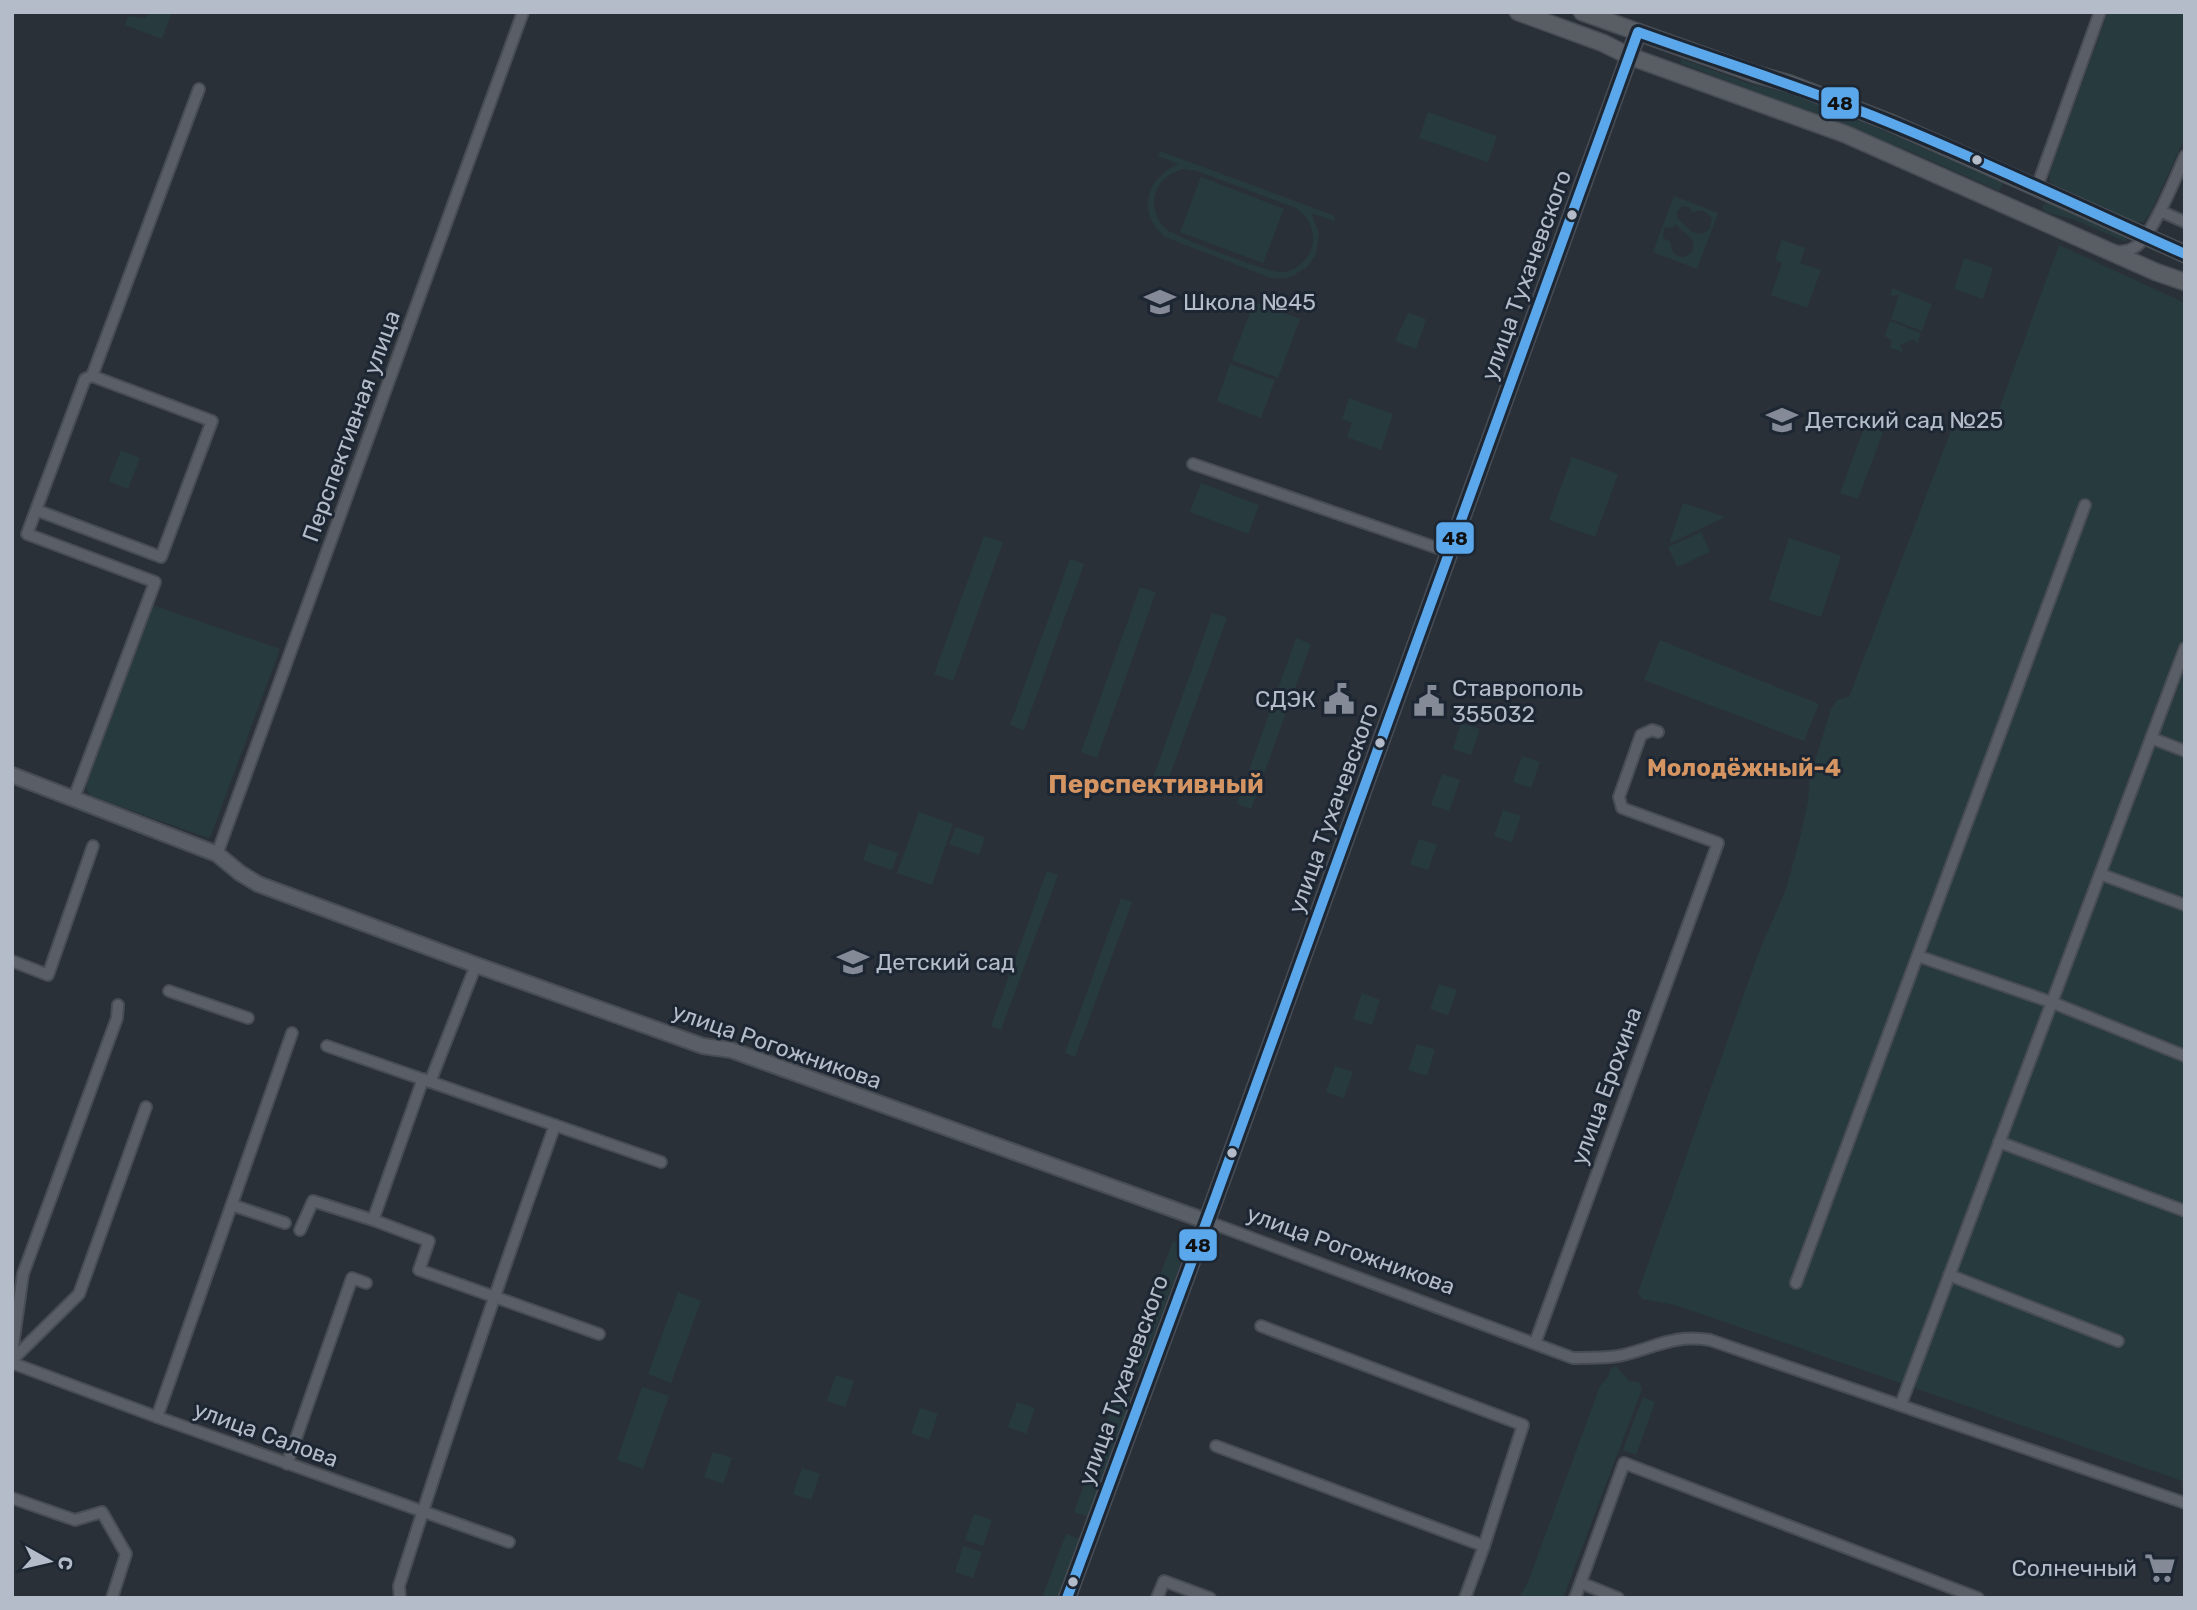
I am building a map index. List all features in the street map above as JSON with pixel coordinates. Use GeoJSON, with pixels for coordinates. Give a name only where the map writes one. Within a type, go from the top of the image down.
{"type":"FeatureCollection","features":[{"type":"Feature","properties":{"kind":"main road"},"geometry":{"type":"LineString","coordinates":[[1518,12],[1603,43],[1629,56],[1845,134],[2185,282]]}},
{"type":"Feature","properties":{"kind":"main road"},"geometry":{"type":"LineString","coordinates":[[1583,12],[1755,74],[1791,84],[1889,122],[2144,237],[2185,252]]}},
{"type":"Feature","properties":{"kind":"main road","name":"улица Тухачевского"},"geometry":{"type":"LineString","coordinates":[[1067,1598],[1638,32]]}},
{"type":"Feature","properties":{"kind":"street","name":"Перспективная улица"},"geometry":{"type":"LineString","coordinates":[[217,854],[523,12]]}},
{"type":"Feature","properties":{"kind":"street"},"geometry":{"type":"LineString","coordinates":[[2037,187],[2100,12]]}},
{"type":"Feature","properties":{"kind":"street"},"geometry":{"type":"LineString","coordinates":[[92,376],[199,89]]}},
{"type":"Feature","properties":{"kind":"street"},"geometry":{"type":"LineString","coordinates":[[2109,250],[2121,252],[2134,249],[2144,237],[2158,216],[2185,156]]}},
{"type":"Feature","properties":{"kind":"street"},"geometry":{"type":"LineString","coordinates":[[2158,216],[2185,222]]}},
{"type":"Feature","properties":{"kind":"street"},"geometry":{"type":"LineString","coordinates":[[2158,216],[2160,237],[2185,252]]}},
{"type":"Feature","properties":{"kind":"street"},"geometry":{"type":"LineString","coordinates":[[36,510],[161,557],[212,421],[92,376],[85,379],[27,534],[155,582],[74,798]]}},
{"type":"Feature","properties":{"kind":"street"},"geometry":{"type":"LineString","coordinates":[[1193,464],[1449,552]]}},
{"type":"Feature","properties":{"kind":"street"},"geometry":{"type":"LineString","coordinates":[[1796,1283],[2085,505]]}},
{"type":"Feature","properties":{"kind":"street"},"geometry":{"type":"LineString","coordinates":[[1901,1405],[2185,648]]}},
{"type":"Feature","properties":{"kind":"street","name":"улица Ерохина"},"geometry":{"type":"LineString","coordinates":[[1535,1343],[1718,843],[1622,808],[1619,797],[1641,735],[1652,730],[1658,732]]}},
{"type":"Feature","properties":{"kind":"street"},"geometry":{"type":"LineString","coordinates":[[2151,738],[2185,751]]}},
{"type":"Feature","properties":{"kind":"street","name":"улица Рогожникова"},"geometry":{"type":"LineString","coordinates":[[12,775],[217,854],[258,884],[703,1046],[731,1050],[1206,1221],[1573,1358],[1622,1356],[1674,1338],[1692,1336],[1710,1339],[2185,1503]]}},
{"type":"Feature","properties":{"kind":"street"},"geometry":{"type":"LineString","coordinates":[[12,961],[48,975],[93,846]]}},
{"type":"Feature","properties":{"kind":"street"},"geometry":{"type":"LineString","coordinates":[[2100,874],[2185,905]]}},
{"type":"Feature","properties":{"kind":"street"},"geometry":{"type":"LineString","coordinates":[[1918,956],[2052,1002],[2185,1056]]}},
{"type":"Feature","properties":{"kind":"street"},"geometry":{"type":"LineString","coordinates":[[373,1220],[426,1080],[476,965]]}},
{"type":"Feature","properties":{"kind":"street"},"geometry":{"type":"LineString","coordinates":[[169,991],[248,1018]]}},
{"type":"Feature","properties":{"kind":"street"},"geometry":{"type":"LineString","coordinates":[[12,1353],[23,1275],[117,1017],[118,1005]]}},
{"type":"Feature","properties":{"kind":"street"},"geometry":{"type":"LineString","coordinates":[[157,1417],[292,1033]]}},
{"type":"Feature","properties":{"kind":"street"},"geometry":{"type":"LineString","coordinates":[[327,1046],[661,1162]]}},
{"type":"Feature","properties":{"kind":"street"},"geometry":{"type":"LineString","coordinates":[[12,1361],[79,1294],[146,1107]]}},
{"type":"Feature","properties":{"kind":"street"},"geometry":{"type":"LineString","coordinates":[[400,1598],[400,1586],[422,1512],[555,1125]]}},
{"type":"Feature","properties":{"kind":"street"},"geometry":{"type":"LineString","coordinates":[[1999,1142],[2185,1211]]}},
{"type":"Feature","properties":{"kind":"street"},"geometry":{"type":"LineString","coordinates":[[300,1230],[313,1201],[373,1220],[429,1241],[419,1270],[599,1334]]}},
{"type":"Feature","properties":{"kind":"street"},"geometry":{"type":"LineString","coordinates":[[232,1205],[285,1223]]}},
{"type":"Feature","properties":{"kind":"street"},"geometry":{"type":"LineString","coordinates":[[1949,1275],[2118,1341]]}},
{"type":"Feature","properties":{"kind":"street"},"geometry":{"type":"LineString","coordinates":[[287,1464],[352,1278],[366,1283]]}},
{"type":"Feature","properties":{"kind":"street"},"geometry":{"type":"LineString","coordinates":[[1261,1326],[1523,1425],[1465,1598]]}},
{"type":"Feature","properties":{"kind":"street","name":"улица Салова"},"geometry":{"type":"LineString","coordinates":[[12,1361],[157,1417],[509,1542]]}},
{"type":"Feature","properties":{"kind":"street"},"geometry":{"type":"LineString","coordinates":[[1216,1446],[1484,1546]]}},
{"type":"Feature","properties":{"kind":"street"},"geometry":{"type":"LineString","coordinates":[[1575,1598],[1624,1463],[1978,1598]]}},
{"type":"Feature","properties":{"kind":"street"},"geometry":{"type":"LineString","coordinates":[[12,1498],[75,1520],[102,1511],[126,1554],[112,1598]]}},
{"type":"Feature","properties":{"kind":"street"},"geometry":{"type":"LineString","coordinates":[[1157,1598],[1164,1581],[1210,1598]]}},
{"type":"Feature","properties":{"kind":"street"},"geometry":{"type":"LineString","coordinates":[[1581,1584],[1618,1598]]}},
{"type":"Feature","properties":{"kind":"green space"},"geometry":{"type":"Polygon","coordinates":[[[152,12],[172,12],[162,39],[125,25],[128,16],[144,18],[152,12]]]}},
{"type":"Feature","properties":{"kind":"green space"},"geometry":{"type":"Polygon","coordinates":[[[2108,12],[2185,12],[2185,137],[2150,214],[2143,222],[2136,222],[2054,187],[2050,182],[2049,175],[2108,12]]]}},
{"type":"Feature","properties":{"kind":"green space"},"geometry":{"type":"Polygon","coordinates":[[[1682,59],[1750,84],[1787,92],[1842,113],[2004,182],[1999,191],[1907,150],[1680,63],[1682,59]]]}},
{"type":"Feature","properties":{"kind":"green space"},"geometry":{"type":"Polygon","coordinates":[[[1428,112],[1497,136],[1488,162],[1419,138],[1428,112]]]}},
{"type":"Feature","properties":{"kind":"green space"},"geometry":{"type":"Polygon","coordinates":[[[1160,151],[1335,216],[1334,221],[1311,213],[1319,233],[1316,254],[1307,267],[1294,275],[1271,278],[1165,237],[1150,217],[1149,197],[1158,178],[1178,164],[1158,156],[1160,151]],[[1183,169],[1173,173],[1159,186],[1154,204],[1160,222],[1167,230],[1272,271],[1292,270],[1307,258],[1312,247],[1312,231],[1306,218],[1296,208],[1197,171],[1183,169]]]}},
{"type":"Feature","properties":{"kind":"green space"},"geometry":{"type":"Polygon","coordinates":[[[1201,177],[1284,209],[1263,263],[1180,232],[1201,177]]]}},
{"type":"Feature","properties":{"kind":"green space"},"geometry":{"type":"Polygon","coordinates":[[[1674,196],[1718,213],[1697,269],[1653,252],[1674,196]],[[1682,206],[1677,211],[1677,218],[1692,232],[1702,234],[1710,229],[1712,219],[1708,214],[1701,211],[1693,213],[1689,207],[1682,206]],[[1675,224],[1674,227],[1664,228],[1663,238],[1671,242],[1672,251],[1676,255],[1684,257],[1692,252],[1693,243],[1675,224]]]}},
{"type":"Feature","properties":{"kind":"green space"},"geometry":{"type":"Polygon","coordinates":[[[2050,203],[2126,237],[2127,241],[2073,219],[2045,212],[2042,207],[2050,203]]]}},
{"type":"Feature","properties":{"kind":"green space"},"geometry":{"type":"Polygon","coordinates":[[[1782,240],[1805,248],[1800,263],[1821,270],[1807,308],[1771,295],[1782,263],[1775,260],[1782,240]]]}},
{"type":"Feature","properties":{"kind":"green space"},"geometry":{"type":"Polygon","coordinates":[[[2059,245],[2185,303],[2185,1482],[1675,1305],[1642,1299],[1638,1292],[1759,952],[1786,889],[1808,802],[1810,777],[1831,709],[1837,700],[1849,697],[1952,428],[1963,423],[1991,431],[2059,245]]]}},
{"type":"Feature","properties":{"kind":"green space"},"geometry":{"type":"Polygon","coordinates":[[[1964,258],[1993,268],[1983,299],[1954,289],[1964,258]]]}},
{"type":"Feature","properties":{"kind":"green space"},"geometry":{"type":"Polygon","coordinates":[[[1892,288],[1932,304],[1922,331],[1891,319],[1899,295],[1891,296],[1892,288]]]}},
{"type":"Feature","properties":{"kind":"green space"},"geometry":{"type":"Polygon","coordinates":[[[1254,302],[1300,319],[1278,378],[1232,360],[1254,302]]]}},
{"type":"Feature","properties":{"kind":"green space"},"geometry":{"type":"Polygon","coordinates":[[[1408,313],[1426,319],[1416,349],[1395,341],[1408,313]]]}},
{"type":"Feature","properties":{"kind":"green space"},"geometry":{"type":"Polygon","coordinates":[[[1890,321],[1921,333],[1917,344],[1914,339],[1900,345],[1903,352],[1890,348],[1892,341],[1885,336],[1890,321]]]}},
{"type":"Feature","properties":{"kind":"green space"},"geometry":{"type":"Polygon","coordinates":[[[1230,364],[1275,380],[1261,418],[1217,401],[1230,364]]]}},
{"type":"Feature","properties":{"kind":"green space"},"geometry":{"type":"Polygon","coordinates":[[[1349,398],[1393,414],[1381,450],[1347,437],[1352,423],[1342,419],[1349,398]]]}},
{"type":"Feature","properties":{"kind":"green space"},"geometry":{"type":"Polygon","coordinates":[[[1865,426],[1883,432],[1858,499],[1840,493],[1865,426]]]}},
{"type":"Feature","properties":{"kind":"green space"},"geometry":{"type":"Polygon","coordinates":[[[121,450],[140,458],[128,489],[109,481],[121,450]]]}},
{"type":"Feature","properties":{"kind":"green space"},"geometry":{"type":"Polygon","coordinates":[[[1572,457],[1618,474],[1595,537],[1549,520],[1572,457]]]}},
{"type":"Feature","properties":{"kind":"green space"},"geometry":{"type":"Polygon","coordinates":[[[1201,483],[1259,505],[1248,534],[1190,512],[1201,483]]]}},
{"type":"Feature","properties":{"kind":"green space"},"geometry":{"type":"Polygon","coordinates":[[[1683,503],[1725,517],[1669,544],[1683,503]]]}},
{"type":"Feature","properties":{"kind":"green space"},"geometry":{"type":"Polygon","coordinates":[[[1701,532],[1710,552],[1677,567],[1668,547],[1701,532]]]}},
{"type":"Feature","properties":{"kind":"green space"},"geometry":{"type":"Polygon","coordinates":[[[984,536],[1003,542],[953,681],[934,674],[984,536]]]}},
{"type":"Feature","properties":{"kind":"green space"},"geometry":{"type":"Polygon","coordinates":[[[1789,538],[1841,556],[1821,617],[1769,600],[1789,538]]]}},
{"type":"Feature","properties":{"kind":"green space"},"geometry":{"type":"Polygon","coordinates":[[[1070,559],[1084,564],[1024,730],[1010,725],[1070,559]]]}},
{"type":"Feature","properties":{"kind":"green space"},"geometry":{"type":"Polygon","coordinates":[[[1140,587],[1156,592],[1097,758],[1081,752],[1140,587]]]}},
{"type":"Feature","properties":{"kind":"green space"},"geometry":{"type":"Polygon","coordinates":[[[152,605],[280,649],[208,838],[91,796],[86,788],[89,773],[152,605]]]}},
{"type":"Feature","properties":{"kind":"green space"},"geometry":{"type":"Polygon","coordinates":[[[1212,613],[1227,618],[1167,783],[1153,778],[1212,613]]]}},
{"type":"Feature","properties":{"kind":"green space"},"geometry":{"type":"Polygon","coordinates":[[[1296,638],[1311,644],[1251,809],[1237,804],[1296,638]]]}},
{"type":"Feature","properties":{"kind":"green space"},"geometry":{"type":"Polygon","coordinates":[[[1660,640],[1819,704],[1804,741],[1644,680],[1660,640]]]}},
{"type":"Feature","properties":{"kind":"green space"},"geometry":{"type":"Polygon","coordinates":[[[1461,723],[1480,729],[1471,755],[1453,749],[1461,723]]]}},
{"type":"Feature","properties":{"kind":"green space"},"geometry":{"type":"Polygon","coordinates":[[[1522,756],[1540,762],[1531,788],[1513,782],[1522,756]]]}},
{"type":"Feature","properties":{"kind":"green space"},"geometry":{"type":"Polygon","coordinates":[[[1442,774],[1460,780],[1449,811],[1431,805],[1442,774]]]}},
{"type":"Feature","properties":{"kind":"green space"},"geometry":{"type":"Polygon","coordinates":[[[1503,810],[1521,816],[1512,842],[1494,836],[1503,810]]]}},
{"type":"Feature","properties":{"kind":"green space"},"geometry":{"type":"Polygon","coordinates":[[[919,812],[953,824],[932,885],[897,873],[919,812]]]}},
{"type":"Feature","properties":{"kind":"green space"},"geometry":{"type":"Polygon","coordinates":[[[956,827],[985,837],[979,855],[949,844],[956,827]]]}},
{"type":"Feature","properties":{"kind":"green space"},"geometry":{"type":"Polygon","coordinates":[[[1419,839],[1437,845],[1428,870],[1410,864],[1419,839]]]}},
{"type":"Feature","properties":{"kind":"green space"},"geometry":{"type":"Polygon","coordinates":[[[869,843],[898,853],[892,870],[863,860],[869,843]]]}},
{"type":"Feature","properties":{"kind":"green space"},"geometry":{"type":"Polygon","coordinates":[[[1047,871],[1058,875],[1001,1030],[991,1026],[1047,871]]]}},
{"type":"Feature","properties":{"kind":"green space"},"geometry":{"type":"Polygon","coordinates":[[[1121,898],[1132,902],[1075,1057],[1065,1053],[1121,898]]]}},
{"type":"Feature","properties":{"kind":"green space"},"geometry":{"type":"Polygon","coordinates":[[[1439,984],[1457,990],[1448,1015],[1430,1009],[1439,984]]]}},
{"type":"Feature","properties":{"kind":"green space"},"geometry":{"type":"Polygon","coordinates":[[[1362,993],[1380,1000],[1372,1025],[1353,1019],[1362,993]]]}},
{"type":"Feature","properties":{"kind":"green space"},"geometry":{"type":"Polygon","coordinates":[[[1417,1044],[1435,1050],[1427,1076],[1408,1070],[1417,1044]]]}},
{"type":"Feature","properties":{"kind":"green space"},"geometry":{"type":"Polygon","coordinates":[[[1335,1066],[1353,1072],[1344,1098],[1326,1092],[1335,1066]]]}},
{"type":"Feature","properties":{"kind":"green space"},"geometry":{"type":"Polygon","coordinates":[[[1173,1241],[1187,1247],[1140,1371],[1126,1366],[1173,1241]]]}},
{"type":"Feature","properties":{"kind":"green space"},"geometry":{"type":"Polygon","coordinates":[[[678,1292],[701,1301],[671,1383],[648,1374],[678,1292]]]}},
{"type":"Feature","properties":{"kind":"green space"},"geometry":{"type":"Polygon","coordinates":[[[1616,1366],[1629,1381],[1639,1382],[1642,1389],[1563,1598],[1519,1598],[1528,1582],[1600,1386],[1608,1377],[1611,1368],[1616,1366]]]}},
{"type":"Feature","properties":{"kind":"green space"},"geometry":{"type":"Polygon","coordinates":[[[836,1375],[854,1381],[845,1407],[827,1401],[836,1375]]]}},
{"type":"Feature","properties":{"kind":"green space"},"geometry":{"type":"Polygon","coordinates":[[[642,1387],[669,1396],[643,1469],[617,1460],[642,1387]]]}},
{"type":"Feature","properties":{"kind":"green space"},"geometry":{"type":"Polygon","coordinates":[[[1118,1392],[1132,1397],[1088,1517],[1074,1512],[1118,1392]]]}},
{"type":"Feature","properties":{"kind":"green space"},"geometry":{"type":"Polygon","coordinates":[[[1643,1397],[1655,1402],[1636,1455],[1623,1450],[1643,1397]]]}},
{"type":"Feature","properties":{"kind":"green space"},"geometry":{"type":"Polygon","coordinates":[[[1017,1402],[1035,1408],[1026,1434],[1008,1427],[1017,1402]]]}},
{"type":"Feature","properties":{"kind":"green space"},"geometry":{"type":"Polygon","coordinates":[[[920,1408],[938,1414],[929,1440],[911,1433],[920,1408]]]}},
{"type":"Feature","properties":{"kind":"green space"},"geometry":{"type":"Polygon","coordinates":[[[713,1452],[732,1458],[723,1484],[704,1477],[713,1452]]]}},
{"type":"Feature","properties":{"kind":"green space"},"geometry":{"type":"Polygon","coordinates":[[[802,1468],[820,1474],[811,1500],[793,1494],[802,1468]]]}},
{"type":"Feature","properties":{"kind":"green space"},"geometry":{"type":"Polygon","coordinates":[[[974,1514],[992,1520],[983,1546],[965,1540],[974,1514]]]}},
{"type":"Feature","properties":{"kind":"green space"},"geometry":{"type":"Polygon","coordinates":[[[1066,1534],[1079,1539],[1058,1598],[1042,1598],[1066,1534]]]}},
{"type":"Feature","properties":{"kind":"green space"},"geometry":{"type":"Polygon","coordinates":[[[963,1546],[982,1552],[973,1578],[955,1572],[963,1546]]]}},
{"type":"Feature","properties":{"kind":"transit line","name":"48"},"geometry":{"type":"LineString","coordinates":[[1067,1598],[1216,1196],[1638,32],[1795,86],[1888,122],[2185,254]]}},
{"type":"Feature","properties":{"kind":"place","name":"Школа №45"},"geometry":{"type":"Point","coordinates":[1160,302]}},
{"type":"Feature","properties":{"kind":"place","name":"Детский сад №25"},"geometry":{"type":"Point","coordinates":[1782,420]}},
{"type":"Feature","properties":{"kind":"place","name":"СДЭК"},"geometry":{"type":"Point","coordinates":[1339,699]}},
{"type":"Feature","properties":{"kind":"place","name":"Ставрополь 355032"},"geometry":{"type":"Point","coordinates":[1429,701]}},
{"type":"Feature","properties":{"kind":"place","name":"Детский сад"},"geometry":{"type":"Point","coordinates":[853,962]}},
{"type":"Feature","properties":{"kind":"place","name":"Солнечный"},"geometry":{"type":"Point","coordinates":[2160,1568]}},
{"type":"Feature","properties":{"kind":"district","name":"Молодёжный-4"},"geometry":{"type":"Point","coordinates":[1744,768]}},
{"type":"Feature","properties":{"kind":"district","name":"Перспективный"},"geometry":{"type":"Point","coordinates":[1156,784]}}]}
